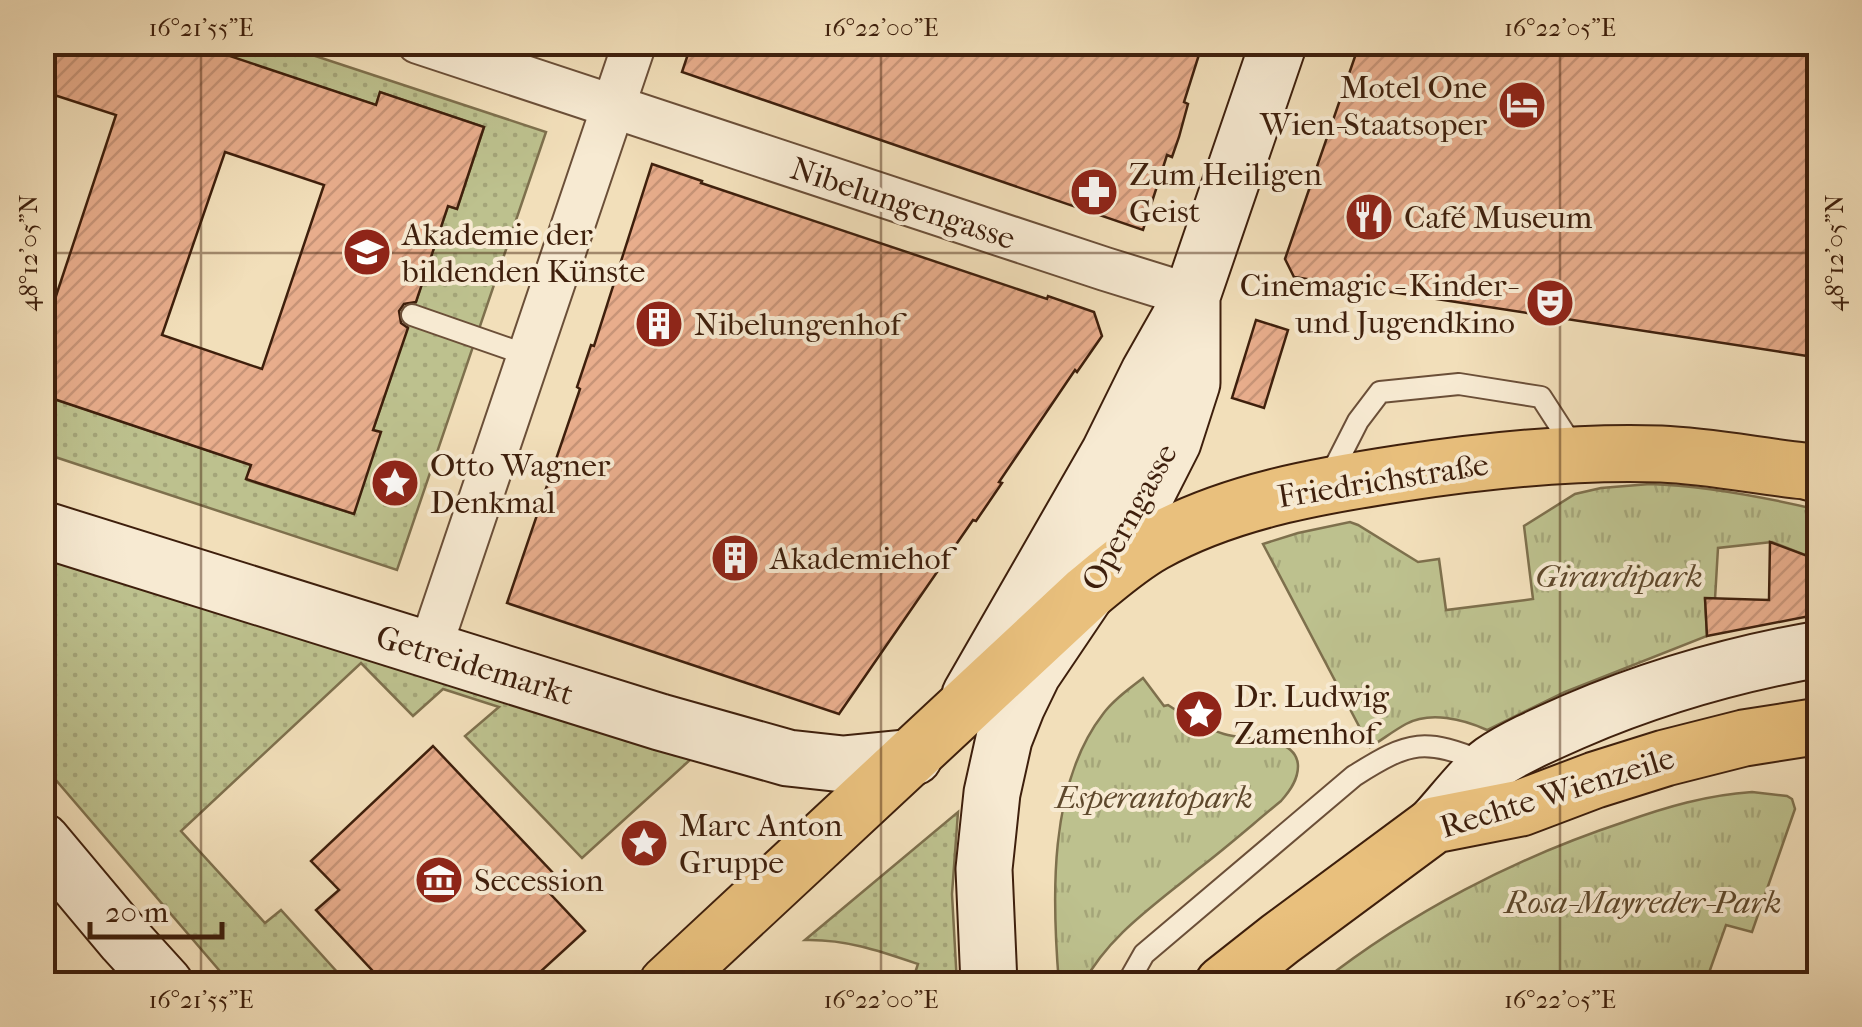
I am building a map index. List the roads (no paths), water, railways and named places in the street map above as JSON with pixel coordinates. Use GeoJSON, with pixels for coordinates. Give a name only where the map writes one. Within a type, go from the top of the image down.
{"type":"FeatureCollection","features":[{"type":"Feature","properties":{"kind":"main road","name":"Operngasse"},"geometry":{"type":"LineString","coordinates":[[989,984],[984,870],[998,760],[1033,673],[1144,500],[1173,442],[1192,384],[1192,296],[1279,42]]}},
{"type":"Feature","properties":{"kind":"main road","name":"Friedrichstraße"},"geometry":{"type":"LineString","coordinates":[[958,716],[1109,453],[1192,296]]}},
{"type":"Feature","properties":{"kind":"main road","name":"Friedrichstraße"},"geometry":{"type":"LineString","coordinates":[[668,984],[1087,594],[1124,562],[1186,528],[1250,504],[1326,484],[1468,463],[1578,454],[1665,454],[1820,475]]}},
{"type":"Feature","properties":{"kind":"main road","name":"Getreidemarkt"},"geometry":{"type":"LineString","coordinates":[[42,529],[660,722],[788,758],[842,764],[914,757]]}},
{"type":"Feature","properties":{"kind":"main road"},"geometry":{"type":"LineString","coordinates":[[1434,826],[1490,765],[1554,730],[1624,700],[1710,672],[1820,649]]}},
{"type":"Feature","properties":{"kind":"main road","name":"Rechte Wienzeile"},"geometry":{"type":"LineString","coordinates":[[1224,984],[1434,826],[1521,808],[1665,758],[1744,738],[1820,726]]}},
{"type":"Feature","properties":{"kind":"main road"},"geometry":{"type":"LineString","coordinates":[[42,841],[165,984]]}},
{"type":"Feature","properties":{"kind":"street","name":"Nibelungengasse"},"geometry":{"type":"LineString","coordinates":[[418,42],[1192,296]]}},
{"type":"Feature","properties":{"kind":"street"},"geometry":{"type":"LineString","coordinates":[[429,650],[635,42]]}},
{"type":"Feature","properties":{"kind":"lane"},"geometry":{"type":"LineString","coordinates":[[412,316],[528,355]]}},
{"type":"Feature","properties":{"kind":"lane"},"geometry":{"type":"LineString","coordinates":[[1326,484],[1358,422],[1380,392],[1459,384],[1541,397],[1578,454]]}},
{"type":"Feature","properties":{"kind":"lane"},"geometry":{"type":"LineString","coordinates":[[1127,984],[1144,954],[1354,776],[1384,758],[1416,746],[1446,747],[1490,765]]}},
{"type":"Feature","properties":{"kind":"place","name":"Motel One Wien-Staatsoper"},"geometry":{"type":"Point","coordinates":[1522,105]}},
{"type":"Feature","properties":{"kind":"place","name":"Zum Heiligen Geist"},"geometry":{"type":"Point","coordinates":[1094,192]}},
{"type":"Feature","properties":{"kind":"place","name":"Café Museum"},"geometry":{"type":"Point","coordinates":[1369,217]}},
{"type":"Feature","properties":{"kind":"place","name":"Akademie der bildenden Künste"},"geometry":{"type":"Point","coordinates":[367,252]}},
{"type":"Feature","properties":{"kind":"place","name":"Cinemagic - Kinder- und Jugendkino"},"geometry":{"type":"Point","coordinates":[1550,303]}},
{"type":"Feature","properties":{"kind":"place","name":"Nibelungenhof"},"geometry":{"type":"Point","coordinates":[659,324]}},
{"type":"Feature","properties":{"kind":"place","name":"Otto Wagner Denkmal"},"geometry":{"type":"Point","coordinates":[395,483]}},
{"type":"Feature","properties":{"kind":"place","name":"Akademiehof"},"geometry":{"type":"Point","coordinates":[735,558]}},
{"type":"Feature","properties":{"kind":"place","name":"Dr. Ludwig Zamenhof"},"geometry":{"type":"Point","coordinates":[1199,714]}},
{"type":"Feature","properties":{"kind":"place","name":"Marc Anton Gruppe"},"geometry":{"type":"Point","coordinates":[644,843]}},
{"type":"Feature","properties":{"kind":"place","name":"Secession"},"geometry":{"type":"Point","coordinates":[439,880]}},
{"type":"Feature","properties":{"kind":"park label","name":"Girardipark"},"geometry":{"type":"Point","coordinates":[1619,576]}},
{"type":"Feature","properties":{"kind":"park label","name":"Esperantopark"},"geometry":{"type":"Point","coordinates":[1154,797]}},
{"type":"Feature","properties":{"kind":"park label","name":"Rosa-Mayreder-Park"},"geometry":{"type":"Point","coordinates":[1643,902]}}]}
